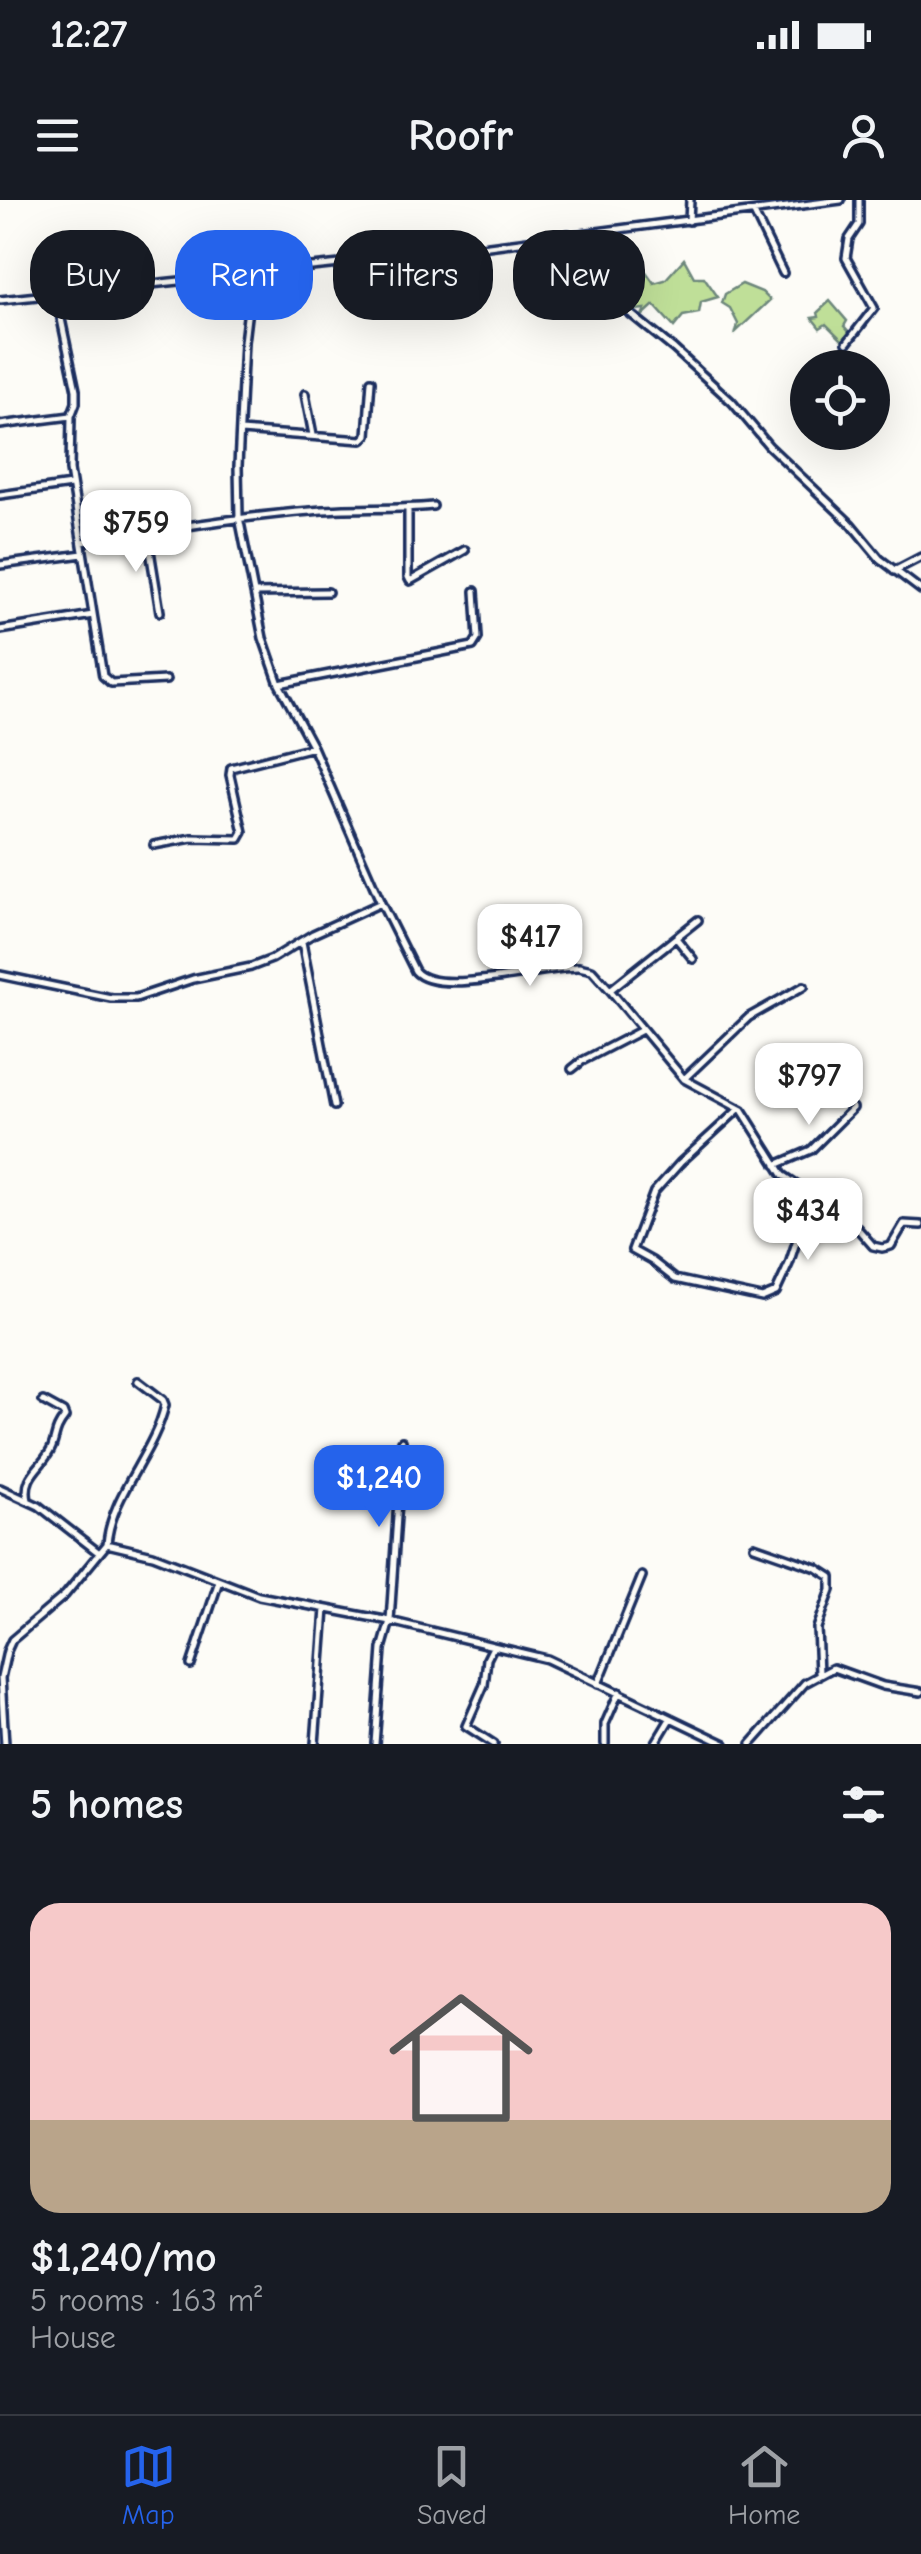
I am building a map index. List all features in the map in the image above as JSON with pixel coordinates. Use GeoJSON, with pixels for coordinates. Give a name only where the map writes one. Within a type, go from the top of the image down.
{"type":"FeatureCollection","features":[{"type":"Feature","properties":{"kind":"street"},"geometry":{"type":"LineString","coordinates":[[689,221],[690,200]]}},
{"type":"Feature","properties":{"kind":"street"},"geometry":{"type":"LineString","coordinates":[[605,230],[840,200]]}},
{"type":"Feature","properties":{"kind":"street"},"geometry":{"type":"LineString","coordinates":[[847,343],[874,308],[846,258],[849,239],[860,224],[859,200]]}},
{"type":"Feature","properties":{"kind":"street"},"geometry":{"type":"LineString","coordinates":[[754,213],[783,273]]}},
{"type":"Feature","properties":{"kind":"street"},"geometry":{"type":"LineString","coordinates":[[313,267],[513,241]]}},
{"type":"Feature","properties":{"kind":"street"},"geometry":{"type":"LineString","coordinates":[[0,300],[30,297]]}},
{"type":"Feature","properties":{"kind":"street"},"geometry":{"type":"LineString","coordinates":[[61,320],[76,390],[71,416],[71,486],[105,680],[166,680]]}},
{"type":"Feature","properties":{"kind":"street"},"geometry":{"type":"LineString","coordinates":[[247,320],[240,517],[262,638],[279,684],[313,747],[415,972],[424,980],[494,978],[579,966],[592,970],[684,1079],[739,1108],[783,1175],[810,1196],[851,1222],[879,1248],[891,1246],[904,1224],[921,1225]]}},
{"type":"Feature","properties":{"kind":"street"},"geometry":{"type":"LineString","coordinates":[[638,320],[732,402],[769,446],[894,571],[921,590]]}},
{"type":"Feature","properties":{"kind":"street"},"geometry":{"type":"LineString","coordinates":[[241,431],[365,439],[371,381]]}},
{"type":"Feature","properties":{"kind":"street"},"geometry":{"type":"LineString","coordinates":[[304,394],[313,435]]}},
{"type":"Feature","properties":{"kind":"street"},"geometry":{"type":"LineString","coordinates":[[0,425],[71,416]]}},
{"type":"Feature","properties":{"kind":"street"},"geometry":{"type":"LineString","coordinates":[[0,495],[71,486]]}},
{"type":"Feature","properties":{"kind":"street"},"geometry":{"type":"LineString","coordinates":[[82,542],[240,517],[434,506]]}},
{"type":"Feature","properties":{"kind":"street"},"geometry":{"type":"LineString","coordinates":[[408,508],[410,580],[465,550]]}},
{"type":"Feature","properties":{"kind":"street"},"geometry":{"type":"LineString","coordinates":[[147,532],[160,612]]}},
{"type":"Feature","properties":{"kind":"street"},"geometry":{"type":"LineString","coordinates":[[0,566],[83,554]]}},
{"type":"Feature","properties":{"kind":"street"},"geometry":{"type":"LineString","coordinates":[[894,571],[921,557]]}},
{"type":"Feature","properties":{"kind":"street"},"geometry":{"type":"LineString","coordinates":[[279,684],[474,646],[478,638],[475,591]]}},
{"type":"Feature","properties":{"kind":"street"},"geometry":{"type":"LineString","coordinates":[[254,593],[328,592]]}},
{"type":"Feature","properties":{"kind":"street"},"geometry":{"type":"LineString","coordinates":[[0,630],[93,615]]}},
{"type":"Feature","properties":{"kind":"street"},"geometry":{"type":"LineString","coordinates":[[154,845],[192,838],[239,839],[243,834],[231,768],[313,747]]}},
{"type":"Feature","properties":{"kind":"street"},"geometry":{"type":"LineString","coordinates":[[0,974],[112,998],[136,998],[192,979],[251,967],[381,903]]}},
{"type":"Feature","properties":{"kind":"street"},"geometry":{"type":"LineString","coordinates":[[610,990],[698,920]]}},
{"type":"Feature","properties":{"kind":"street"},"geometry":{"type":"LineString","coordinates":[[676,938],[693,959]]}},
{"type":"Feature","properties":{"kind":"street"},"geometry":{"type":"LineString","coordinates":[[302,942],[334,1106]]}},
{"type":"Feature","properties":{"kind":"street"},"geometry":{"type":"LineString","coordinates":[[684,1079],[749,1016],[804,986]]}},
{"type":"Feature","properties":{"kind":"street"},"geometry":{"type":"LineString","coordinates":[[572,1070],[642,1030]]}},
{"type":"Feature","properties":{"kind":"street"},"geometry":{"type":"LineString","coordinates":[[739,1108],[680,1162],[654,1192],[632,1250],[675,1280],[762,1298],[776,1292],[810,1196]]}},
{"type":"Feature","properties":{"kind":"street"},"geometry":{"type":"LineString","coordinates":[[776,1165],[811,1150],[853,1108]]}},
{"type":"Feature","properties":{"kind":"street"},"geometry":{"type":"LineString","coordinates":[[5,1744],[3,1653],[12,1640],[65,1595],[107,1544],[114,1511],[141,1464],[165,1405],[138,1381]]}},
{"type":"Feature","properties":{"kind":"street"},"geometry":{"type":"LineString","coordinates":[[28,1500],[26,1488],[32,1471],[54,1445],[54,1430],[64,1417],[63,1412],[44,1401]]}},
{"type":"Feature","properties":{"kind":"street"},"geometry":{"type":"LineString","coordinates":[[375,1744],[382,1649],[390,1622],[402,1441]]}},
{"type":"Feature","properties":{"kind":"street"},"geometry":{"type":"LineString","coordinates":[[0,1488],[28,1500],[98,1552]]}},
{"type":"Feature","properties":{"kind":"street"},"geometry":{"type":"LineString","coordinates":[[107,1544],[153,1554],[259,1596],[547,1659],[725,1744]]}},
{"type":"Feature","properties":{"kind":"street"},"geometry":{"type":"LineString","coordinates":[[754,1546],[817,1568],[831,1577],[832,1590],[817,1628],[819,1674]]}},
{"type":"Feature","properties":{"kind":"street"},"geometry":{"type":"LineString","coordinates":[[598,1684],[642,1576]]}},
{"type":"Feature","properties":{"kind":"street"},"geometry":{"type":"LineString","coordinates":[[191,1665],[219,1581]]}},
{"type":"Feature","properties":{"kind":"street"},"geometry":{"type":"LineString","coordinates":[[315,1744],[325,1609]]}},
{"type":"Feature","properties":{"kind":"street"},"geometry":{"type":"LineString","coordinates":[[494,1647],[487,1659],[484,1685],[466,1726],[494,1744]]}},
{"type":"Feature","properties":{"kind":"street"},"geometry":{"type":"LineString","coordinates":[[751,1744],[804,1684],[833,1668],[861,1680],[921,1692]]}},
{"type":"Feature","properties":{"kind":"street"},"geometry":{"type":"LineString","coordinates":[[604,1744],[605,1724],[619,1692]]}},
{"type":"Feature","properties":{"kind":"street"},"geometry":{"type":"LineString","coordinates":[[655,1744],[670,1719]]}},
{"type":"Feature","properties":{"kind":"green space"},"geometry":{"type":"Polygon","coordinates":[[[684,259],[694,277],[704,277],[718,297],[701,302],[699,313],[683,316],[674,327],[654,305],[645,313],[645,270],[654,283],[665,280],[684,259]]]}},
{"type":"Feature","properties":{"kind":"green space"},"geometry":{"type":"Polygon","coordinates":[[[742,284],[770,300],[736,332],[738,324],[730,308],[722,303],[725,294],[742,284]]]}},
{"type":"Feature","properties":{"kind":"green space"},"geometry":{"type":"Polygon","coordinates":[[[830,301],[847,321],[844,326],[851,334],[844,342],[826,324],[820,328],[812,318],[819,317],[818,312],[830,301]]]}}]}
